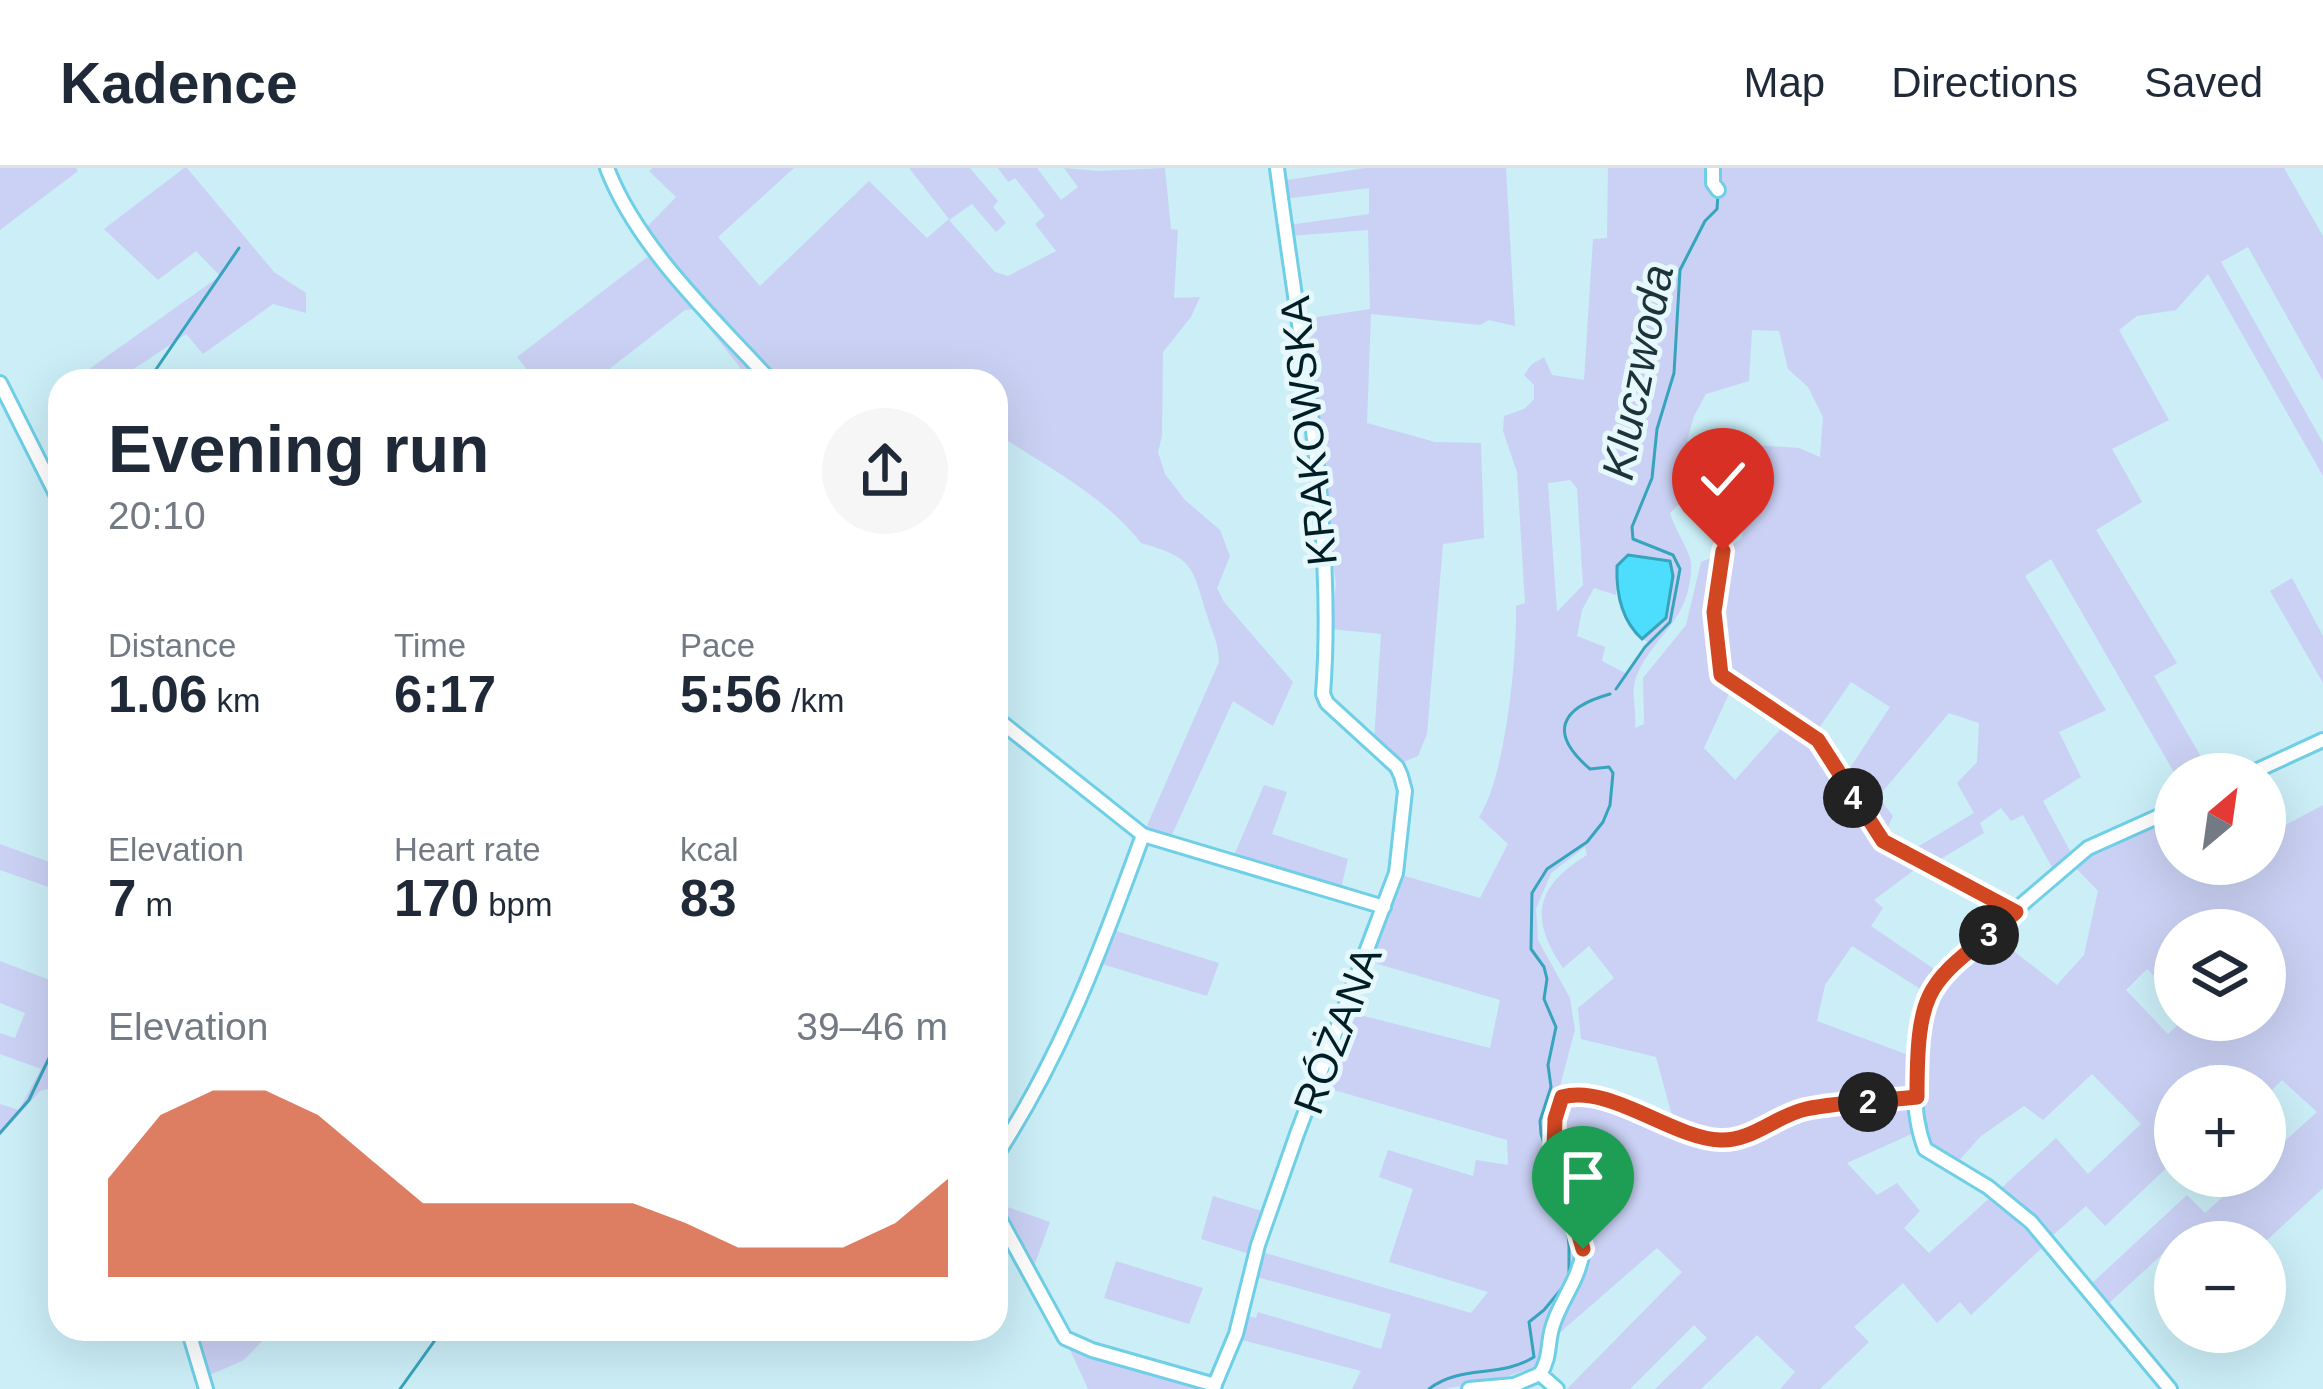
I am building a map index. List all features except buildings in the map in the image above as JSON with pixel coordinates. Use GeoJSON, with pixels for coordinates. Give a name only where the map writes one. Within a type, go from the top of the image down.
{"type":"FeatureCollection","features":[{"type":"Feature","properties":{"kind":"street"},"geometry":{"type":"LineString","coordinates":[[607,168],[623,201],[679,280],[759,369]]}},
{"type":"Feature","properties":{"kind":"street","name":"KRAKOWSKA"},"geometry":{"type":"LineString","coordinates":[[1277,168],[1313,444],[1328,606],[1323,694]]}},
{"type":"Feature","properties":{"kind":"street"},"geometry":{"type":"LineString","coordinates":[[1713,168],[1718,190]]}},
{"type":"Feature","properties":{"kind":"street"},"geometry":{"type":"LineString","coordinates":[[0,383],[48,478]]}},
{"type":"Feature","properties":{"kind":"street"},"geometry":{"type":"LineString","coordinates":[[1723,551],[1714,612],[1721,675],[1818,740],[1883,841],[2016,912]]}},
{"type":"Feature","properties":{"kind":"street","name":"RÓŻANA"},"geometry":{"type":"LineString","coordinates":[[1214,1387],[1250,1290],[1258,1245],[1396,873],[1405,791],[1402,776],[1323,694]]}},
{"type":"Feature","properties":{"kind":"street"},"geometry":{"type":"LineString","coordinates":[[1008,728],[1143,835],[1384,907]]}},
{"type":"Feature","properties":{"kind":"street"},"geometry":{"type":"LineString","coordinates":[[2286,757],[2323,740]]}},
{"type":"Feature","properties":{"kind":"street"},"geometry":{"type":"LineString","coordinates":[[2154,818],[2088,848],[1938,976],[1920,1018],[1917,1097],[1924,1149],[1988,1187],[2031,1222],[2170,1389]]}},
{"type":"Feature","properties":{"kind":"street"},"geometry":{"type":"LineString","coordinates":[[1008,1136],[1077,1011],[1143,835]]}},
{"type":"Feature","properties":{"kind":"street"},"geometry":{"type":"LineString","coordinates":[[1469,1389],[1514,1385],[1540,1374],[1549,1355],[1551,1329],[1576,1282],[1583,1249],[1554,1149],[1562,1097],[1600,1100],[1706,1139],[1727,1141],[1802,1110],[1917,1097]]}},
{"type":"Feature","properties":{"kind":"street"},"geometry":{"type":"LineString","coordinates":[[1008,1234],[1065,1338],[1214,1387]]}},
{"type":"Feature","properties":{"kind":"street"},"geometry":{"type":"LineString","coordinates":[[192,1341],[206,1389]]}},
{"type":"Feature","properties":{"kind":"street"},"geometry":{"type":"LineString","coordinates":[[1540,1374],[1556,1389]]}},
{"type":"Feature","properties":{"kind":"shaded area"},"geometry":{"type":"Polygon","coordinates":[[[0,168],[76,168],[78,171],[0,230],[0,168]]]}},
{"type":"Feature","properties":{"kind":"shaded area"},"geometry":{"type":"Polygon","coordinates":[[[187,168],[274,272],[306,293],[306,313],[273,304],[203,354],[186,334],[134,369],[89,369],[220,276],[196,251],[158,280],[104,229],[187,168]]]}},
{"type":"Feature","properties":{"kind":"shaded area"},"geometry":{"type":"Polygon","coordinates":[[[794,168],[718,237],[760,286],[869,181],[927,238],[949,219],[909,168],[970,168],[998,201],[993,207],[1006,223],[996,232],[972,204],[949,220],[995,272],[1008,276],[1056,251],[1035,224],[1045,216],[1015,178],[1008,182],[998,168],[1037,168],[1061,200],[1078,187],[1064,168],[1165,168],[1171,229],[1178,230],[1174,298],[1200,297],[1191,317],[1163,352],[1158,452],[1165,474],[1185,500],[1220,530],[1230,556],[1217,588],[1224,602],[1293,682],[1273,726],[1233,701],[1170,839],[1145,830],[1219,662],[1198,585],[1188,566],[1172,554],[1141,543],[1092,496],[1008,441],[1008,369],[764,369],[679,274],[647,227],[676,197],[649,171],[794,168]]]}},
{"type":"Feature","properties":{"kind":"shaded area"},"geometry":{"type":"Polygon","coordinates":[[[1365,168],[1506,168],[1515,326],[1489,320],[1480,325],[1371,314],[1367,423],[1435,442],[1481,443],[1484,538],[1443,544],[1427,734],[1418,756],[1399,764],[1374,740],[1381,634],[1331,629],[1336,585],[1304,319],[1370,309],[1368,230],[1289,236],[1288,225],[1369,214],[1369,188],[1284,199],[1281,181],[1365,168]]]}},
{"type":"Feature","properties":{"kind":"shaded area"},"geometry":{"type":"Polygon","coordinates":[[[1608,168],[2284,168],[2323,236],[2323,381],[2248,247],[2221,262],[2323,443],[2323,476],[2208,274],[2176,310],[2137,316],[2119,330],[2169,420],[2112,449],[2142,502],[2096,530],[2177,663],[2154,676],[2199,753],[2163,753],[2051,559],[2025,576],[2106,710],[2059,732],[2081,777],[2043,801],[2070,851],[2053,869],[2023,815],[2011,821],[2001,808],[1980,823],[1984,833],[1934,863],[1909,852],[1974,813],[1957,783],[1977,762],[1979,723],[1949,713],[1878,797],[1893,816],[1883,837],[1846,774],[1890,707],[1851,682],[1812,732],[1734,683],[1704,748],[1735,780],[1786,723],[1812,738],[1873,837],[1921,865],[1874,900],[1883,908],[1871,926],[1937,971],[1922,990],[1852,946],[1825,985],[1817,1021],[1911,1056],[1912,1085],[1905,1094],[1914,1105],[1914,1133],[1847,1163],[1877,1195],[1897,1183],[1920,1211],[1904,1228],[1929,1253],[1994,1194],[2047,1243],[1971,1315],[1960,1302],[1937,1323],[1903,1283],[1854,1327],[1869,1342],[1820,1389],[1780,1389],[1795,1372],[1757,1335],[1701,1389],[1655,1389],[1707,1338],[1694,1325],[1630,1389],[1567,1389],[1682,1272],[1657,1248],[1556,1336],[1557,1324],[1583,1278],[1586,1242],[1582,1214],[1556,1135],[1565,1103],[1580,1099],[1726,1138],[1674,1123],[1656,1057],[1581,1039],[1578,1008],[1614,978],[1589,946],[1563,968],[1542,919],[1548,892],[1587,855],[1585,847],[1551,873],[1536,909],[1538,940],[1570,998],[1575,1030],[1550,1123],[1577,1249],[1576,1271],[1544,1356],[1533,1367],[1509,1376],[1445,1389],[1352,1389],[1361,1371],[1238,1339],[1248,1316],[1256,1318],[1258,1312],[1381,1349],[1391,1314],[1257,1277],[1262,1252],[1471,1313],[1488,1292],[1389,1262],[1413,1189],[1379,1177],[1388,1150],[1473,1176],[1476,1160],[1508,1165],[1507,1140],[1320,1086],[1348,1012],[1490,1048],[1500,1000],[1368,961],[1398,874],[1480,898],[1508,844],[1479,817],[1503,745],[1516,606],[1525,603],[1517,472],[1503,431],[1504,416],[1524,409],[1534,399],[1534,385],[1524,375],[1544,357],[1552,375],[1584,380],[1593,239],[1607,238],[1608,168]],[[1752,330],[1749,381],[1706,394],[1694,416],[1687,440],[1707,477],[1670,513],[1690,559],[1689,584],[1678,615],[1635,681],[1635,728],[1644,724],[1643,678],[1686,625],[1701,562],[1742,538],[1738,510],[1694,440],[1739,439],[1741,444],[1799,448],[1820,457],[1823,417],[1808,387],[1788,369],[1779,331],[1752,330]],[[1570,480],[1548,483],[1557,612],[1583,585],[1577,488],[1570,480]],[[1617,566],[1616,595],[1594,588],[1582,610],[1577,636],[1605,647],[1602,661],[1625,673],[1648,642],[1642,639],[1666,618],[1672,570],[1617,566]]]}},
{"type":"Feature","properties":{"kind":"shaded area"},"geometry":{"type":"Polygon","coordinates":[[[650,255],[750,369],[740,369],[694,309],[685,310],[609,369],[526,369],[517,357],[650,255]]]}},
{"type":"Feature","properties":{"kind":"shaded area"},"geometry":{"type":"Polygon","coordinates":[[[2292,578],[2323,636],[2323,683],[2270,591],[2292,578]]]}},
{"type":"Feature","properties":{"kind":"shaded area"},"geometry":{"type":"Polygon","coordinates":[[[1264,785],[1287,792],[1272,834],[1348,859],[1341,888],[1233,858],[1264,785]]]}},
{"type":"Feature","properties":{"kind":"shaded area"},"geometry":{"type":"Polygon","coordinates":[[[2323,805],[2323,1188],[2286,1222],[2159,1221],[2185,1197],[2205,1213],[2223,1197],[2286,1197],[2286,1140],[2317,1112],[2286,1084],[2286,1065],[2154,1065],[2154,1180],[2105,1226],[2086,1206],[2052,1236],[1998,1191],[2056,1138],[2088,1174],[2141,1124],[2092,1074],[2043,1120],[2024,1106],[1981,1136],[1955,1165],[1926,1143],[1921,1073],[1925,1031],[1936,993],[1951,974],[1996,937],[2057,985],[2084,955],[2098,891],[2075,867],[2094,852],[2154,825],[2154,885],[2286,885],[2286,825],[2323,805]]]}},
{"type":"Feature","properties":{"kind":"shaded area"},"geometry":{"type":"Polygon","coordinates":[[[0,844],[48,862],[48,887],[0,870],[0,844]]]}},
{"type":"Feature","properties":{"kind":"shaded area"},"geometry":{"type":"Polygon","coordinates":[[[1113,930],[1219,963],[1207,996],[1102,964],[1113,930]]]}},
{"type":"Feature","properties":{"kind":"shaded area"},"geometry":{"type":"Polygon","coordinates":[[[0,961],[48,979],[48,1089],[40,1091],[0,1136],[0,1104],[19,1110],[41,1069],[0,1054],[0,1033],[15,1038],[25,1013],[0,1003],[0,961]]]}},
{"type":"Feature","properties":{"kind":"shaded area"},"geometry":{"type":"Polygon","coordinates":[[[1213,1196],[1265,1212],[1253,1255],[1201,1239],[1213,1196]]]}},
{"type":"Feature","properties":{"kind":"shaded area"},"geometry":{"type":"Polygon","coordinates":[[[1008,1207],[1050,1222],[1033,1269],[1008,1226],[1008,1207]]]}},
{"type":"Feature","properties":{"kind":"shaded area"},"geometry":{"type":"Polygon","coordinates":[[[2154,1226],[2154,1262],[2107,1305],[2091,1284],[2154,1226]]]}},
{"type":"Feature","properties":{"kind":"shaded area"},"geometry":{"type":"Polygon","coordinates":[[[1116,1261],[1203,1288],[1189,1324],[1104,1298],[1116,1261]]]}},
{"type":"Feature","properties":{"kind":"shaded area"},"geometry":{"type":"Polygon","coordinates":[[[195,1341],[262,1341],[244,1360],[210,1375],[214,1389],[209,1389],[195,1341]]]}},
{"type":"Feature","properties":{"kind":"shaded area"},"geometry":{"type":"Polygon","coordinates":[[[1066,1341],[1208,1389],[1088,1389],[1066,1341]]]}},
{"type":"Feature","properties":{"kind":"water"},"geometry":{"type":"Polygon","coordinates":[[[1628,555],[1670,561],[1673,576],[1666,618],[1642,639],[1629,623],[1619,596],[1617,566],[1628,555]]]}},
{"type":"Feature","properties":{"kind":"waterway","name":"Kluczwoda"},"geometry":{"type":"LineString","coordinates":[[1616,689],[1645,647],[1670,622],[1680,569],[1673,555],[1633,539],[1632,527],[1652,478],[1657,429],[1674,373],[1680,270],[1705,221],[1717,209],[1718,194]]}},
{"type":"Feature","properties":{"kind":"waterway"},"geometry":{"type":"LineString","coordinates":[[156,369],[239,248]]}},
{"type":"Feature","properties":{"kind":"waterway","name":"Kluczwoda"},"geometry":{"type":"LineString","coordinates":[[1429,1389],[1454,1377],[1507,1368],[1534,1357],[1529,1322],[1544,1310],[1569,1274],[1566,1212],[1541,1134],[1556,1027],[1544,999],[1544,967],[1531,949],[1532,893],[1547,869],[1587,842],[1610,805],[1613,773],[1609,767],[1590,769],[1568,744],[1565,733],[1571,714],[1610,694]]}},
{"type":"Feature","properties":{"kind":"waterway"},"geometry":{"type":"LineString","coordinates":[[0,1133],[29,1100],[48,1060]]}},
{"type":"Feature","properties":{"kind":"waterway"},"geometry":{"type":"LineString","coordinates":[[400,1389],[434,1341]]}},
{"type":"Feature","properties":{"kind":"route"},"geometry":{"type":"LineString","coordinates":[[1583,1249],[1554,1149],[1562,1097],[1600,1100],[1706,1139],[1727,1141],[1802,1110],[1917,1097],[1920,1018],[1926,996],[1938,976],[2016,912],[1883,841],[1818,740],[1721,675],[1714,612],[1723,551]]}}]}
